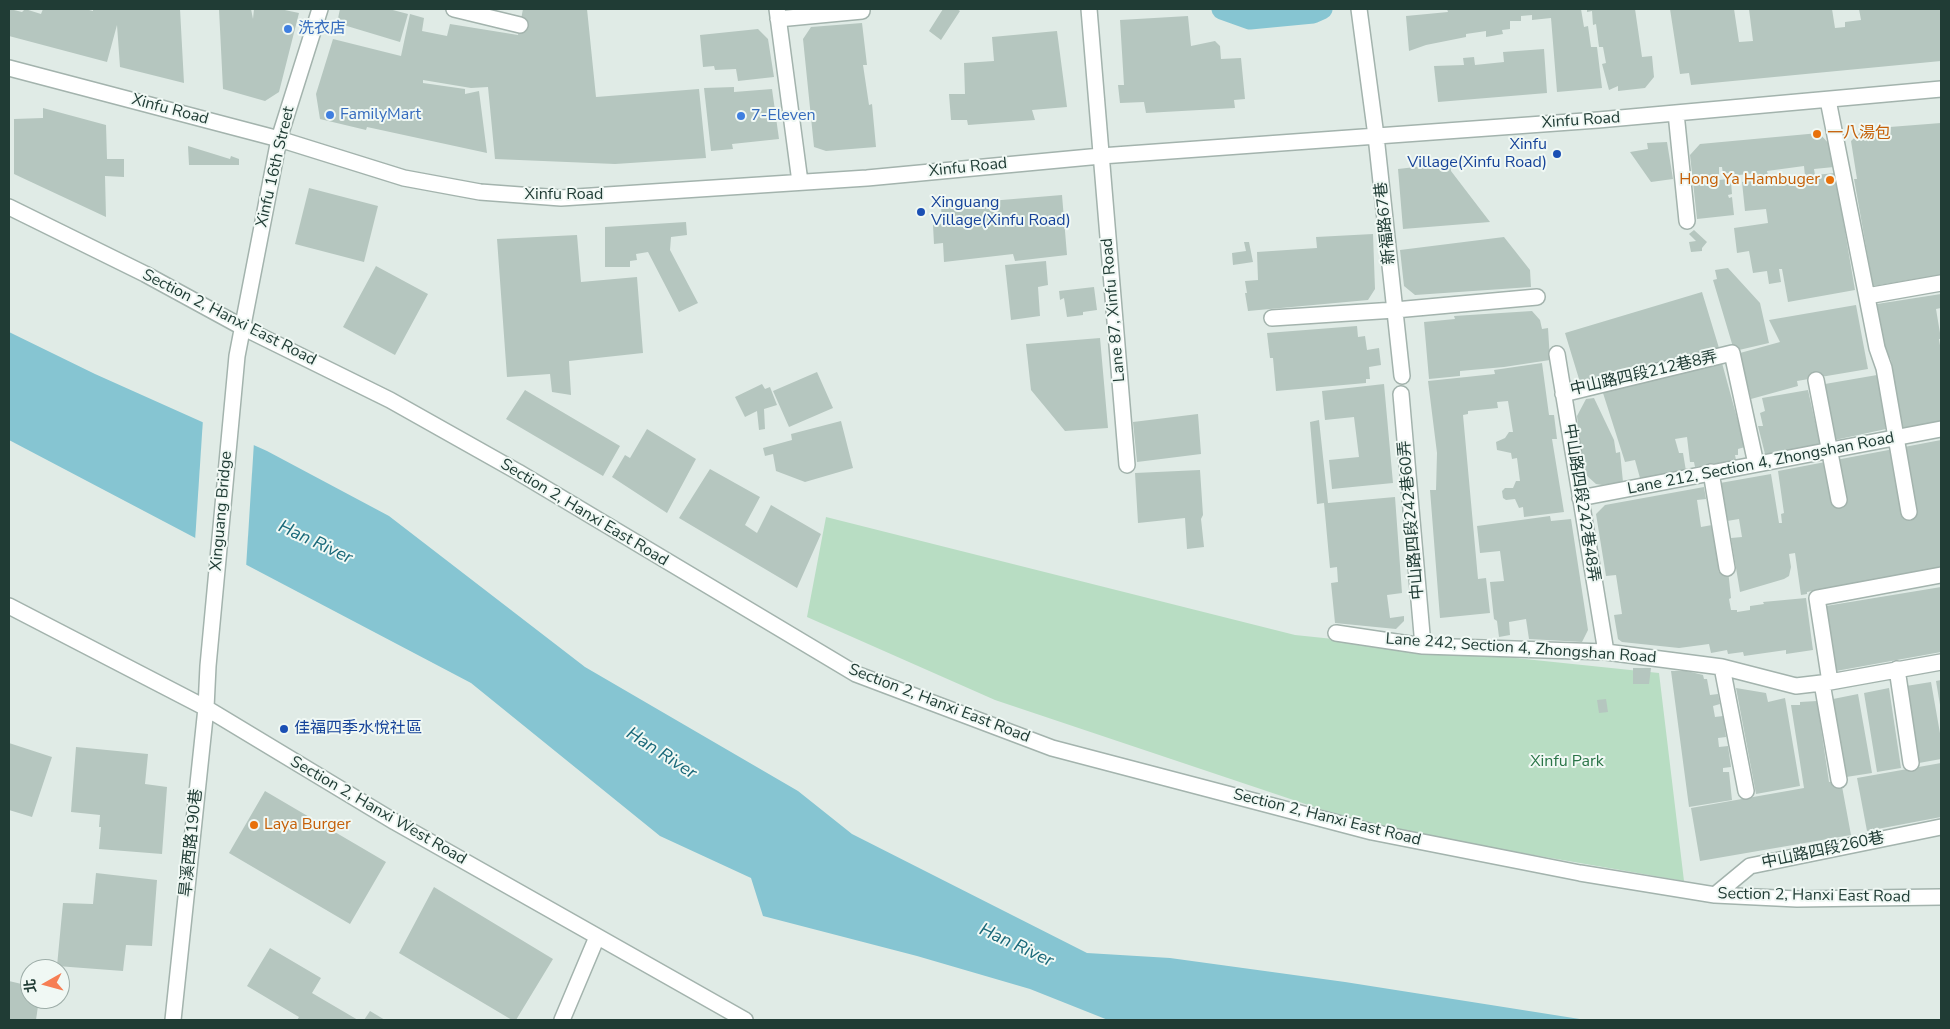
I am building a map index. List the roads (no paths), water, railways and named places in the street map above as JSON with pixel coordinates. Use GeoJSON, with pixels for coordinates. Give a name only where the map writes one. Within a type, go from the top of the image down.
{"type":"FeatureCollection","features":[{"type":"Feature","properties":{"kind":"street","name":"Xinfu 16th Street"},"geometry":{"type":"LineString","coordinates":[[237,356],[244,328],[279,139],[320,9]]}},
{"type":"Feature","properties":{"kind":"street"},"geometry":{"type":"LineString","coordinates":[[454,9],[520,25]]}},
{"type":"Feature","properties":{"kind":"street","name":"Lane 87, Xinfu Road"},"geometry":{"type":"LineString","coordinates":[[1089,9],[1127,465]]}},
{"type":"Feature","properties":{"kind":"street","name":"新福路67巷"},"geometry":{"type":"LineString","coordinates":[[1359,9],[1376,136],[1402,376]]}},
{"type":"Feature","properties":{"kind":"street"},"geometry":{"type":"LineString","coordinates":[[800,182],[777,14],[862,11]]}},
{"type":"Feature","properties":{"kind":"street","name":"Xinfu Road"},"geometry":{"type":"LineString","coordinates":[[9,68],[279,139],[404,178],[480,192],[561,198],[868,178],[1101,156],[1676,113],[1941,89]]}},
{"type":"Feature","properties":{"kind":"street"},"geometry":{"type":"LineString","coordinates":[[1828,100],[1877,348],[1884,368],[1909,512]]}},
{"type":"Feature","properties":{"kind":"street"},"geometry":{"type":"LineString","coordinates":[[1676,113],[1687,221]]}},
{"type":"Feature","properties":{"kind":"street","name":"Section 2, Hanxi East Road"},"geometry":{"type":"LineString","coordinates":[[9,207],[145,274],[244,328],[399,405],[518,472],[856,674],[1052,748],[1372,832],[1580,873],[1715,895],[1797,899],[1941,897]]}},
{"type":"Feature","properties":{"kind":"street"},"geometry":{"type":"LineString","coordinates":[[1867,296],[1941,283]]}},
{"type":"Feature","properties":{"kind":"street"},"geometry":{"type":"LineString","coordinates":[[1272,318],[1395,310],[1537,297]]}},
{"type":"Feature","properties":{"kind":"street","name":"中山路四段212巷8弄"},"geometry":{"type":"LineString","coordinates":[[1563,394],[1732,353],[1756,464]]}},
{"type":"Feature","properties":{"kind":"street","name":"中山路四段242巷48弄"},"geometry":{"type":"LineString","coordinates":[[1557,354],[1606,652]]}},
{"type":"Feature","properties":{"kind":"street","name":"Xinguang Bridge"},"geometry":{"type":"LineString","coordinates":[[208,666],[237,356]]}},
{"type":"Feature","properties":{"kind":"street"},"geometry":{"type":"LineString","coordinates":[[1816,380],[1839,500]]}},
{"type":"Feature","properties":{"kind":"street","name":"中山路四段242巷60弄"},"geometry":{"type":"LineString","coordinates":[[1401,394],[1424,646]]}},
{"type":"Feature","properties":{"kind":"street","name":"Lane 212, Section 4, Zhongshan Road"},"geometry":{"type":"LineString","coordinates":[[1580,498],[1941,429]]}},
{"type":"Feature","properties":{"kind":"street"},"geometry":{"type":"LineString","coordinates":[[1711,472],[1727,568]]}},
{"type":"Feature","properties":{"kind":"street"},"geometry":{"type":"LineString","coordinates":[[1840,780],[1826,683],[1817,598],[1941,575]]}},
{"type":"Feature","properties":{"kind":"street","name":"Section 2, Hanxi West Road"},"geometry":{"type":"LineString","coordinates":[[9,606],[206,708],[395,822],[745,1020]]}},
{"type":"Feature","properties":{"kind":"street","name":"Lane 242, Section 4, Zhongshan Road"},"geometry":{"type":"LineString","coordinates":[[1336,633],[1424,646],[1606,652],[1722,667],[1796,686],[1826,683],[1941,662]]}},
{"type":"Feature","properties":{"kind":"street","name":"旱溪西路190巷"},"geometry":{"type":"LineString","coordinates":[[174,1020],[206,708],[208,666]]}},
{"type":"Feature","properties":{"kind":"street"},"geometry":{"type":"LineString","coordinates":[[1722,667],[1746,792]]}},
{"type":"Feature","properties":{"kind":"street"},"geometry":{"type":"LineString","coordinates":[[1897,669],[1911,764]]}},
{"type":"Feature","properties":{"kind":"street","name":"中山路四段260巷"},"geometry":{"type":"LineString","coordinates":[[1715,895],[1750,866],[1941,827]]}},
{"type":"Feature","properties":{"kind":"street"},"geometry":{"type":"LineString","coordinates":[[562,1020],[597,937]]}},
{"type":"Feature","properties":{"kind":"water","name":"Han River"},"geometry":{"type":"Polygon","coordinates":[[[9,332],[95,374],[267,451],[389,516],[585,667],[798,791],[852,834],[1087,953],[1170,958],[1345,982],[1586,1020],[1108,1020],[1030,989],[917,956],[763,916],[751,878],[660,836],[471,683],[9,440],[9,332]]]}},
{"type":"Feature","properties":{"kind":"waterway"},"geometry":{"type":"LineString","coordinates":[[1222,9],[1250,19],[1313,13],[1322,9]]}},
{"type":"Feature","properties":{"kind":"place","name":"洗衣店"},"geometry":{"type":"Point","coordinates":[288,29]}},
{"type":"Feature","properties":{"kind":"place","name":"FamilyMart"},"geometry":{"type":"Point","coordinates":[330,115]}},
{"type":"Feature","properties":{"kind":"place","name":"7-Eleven"},"geometry":{"type":"Point","coordinates":[741,116]}},
{"type":"Feature","properties":{"kind":"place","name":"一八湯包"},"geometry":{"type":"Point","coordinates":[1817,134]}},
{"type":"Feature","properties":{"kind":"place","name":"Xinfu Village(Xinfu Road)"},"geometry":{"type":"Point","coordinates":[1557,154]}},
{"type":"Feature","properties":{"kind":"place","name":"Hong Ya Hambuger"},"geometry":{"type":"Point","coordinates":[1830,180]}},
{"type":"Feature","properties":{"kind":"place","name":"Xinguang Village(Xinfu Road)"},"geometry":{"type":"Point","coordinates":[921,212]}},
{"type":"Feature","properties":{"kind":"place","name":"佳福四季水悅社區"},"geometry":{"type":"Point","coordinates":[284,729]}},
{"type":"Feature","properties":{"kind":"place","name":"Laya Burger"},"geometry":{"type":"Point","coordinates":[254,825]}},
{"type":"Feature","properties":{"kind":"park label","name":"Xinfu Park"},"geometry":{"type":"Point","coordinates":[1567,762]}}]}
